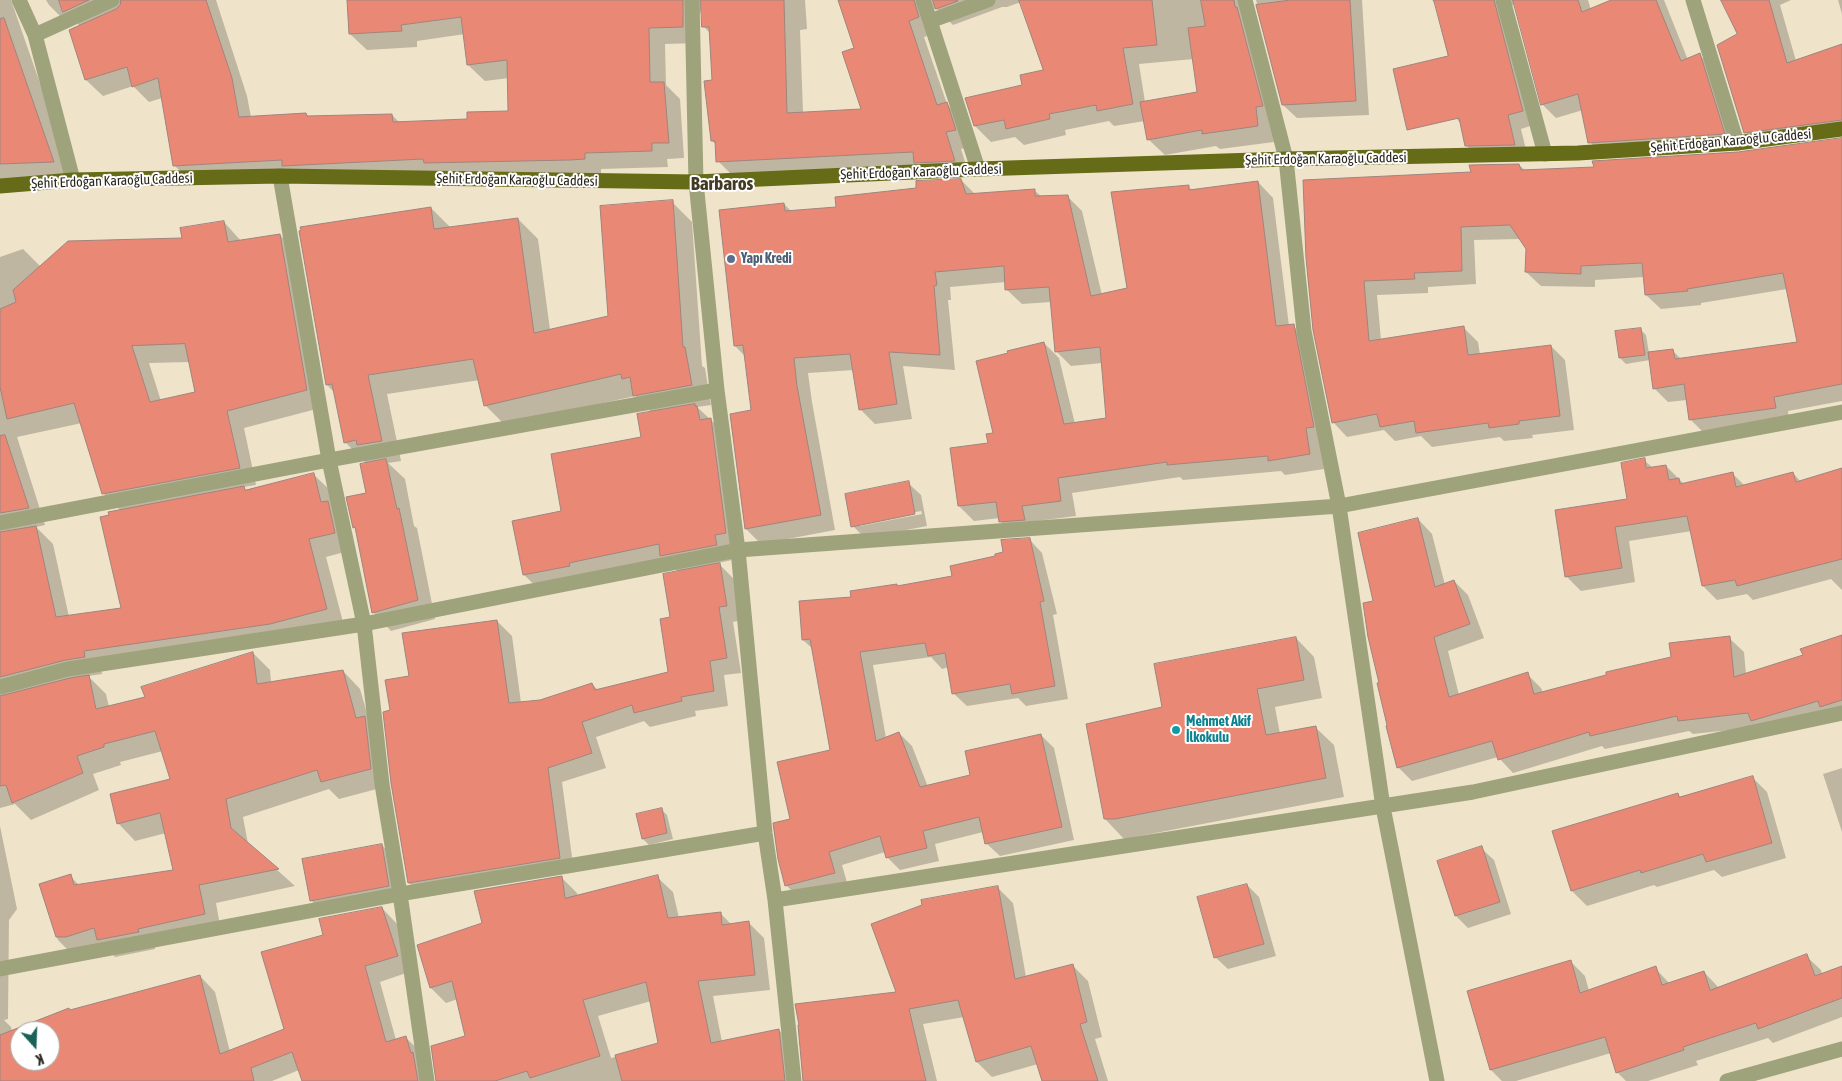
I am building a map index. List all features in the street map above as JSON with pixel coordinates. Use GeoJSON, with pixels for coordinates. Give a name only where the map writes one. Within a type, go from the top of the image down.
{"type":"FeatureCollection","features":[{"type":"Feature","properties":{"kind":"main road","name":"Şehit Erdoğan Karaoğlu Caddesi"},"geometry":{"type":"LineString","coordinates":[[0,186],[73,180],[280,176],[696,182],[978,169],[1286,159],[1545,154],[1737,143],[1842,129]]}},
{"type":"Feature","properties":{"kind":"street"},"geometry":{"type":"LineString","coordinates":[[19,0],[36,35],[73,180]]}},
{"type":"Feature","properties":{"kind":"street"},"geometry":{"type":"LineString","coordinates":[[36,35],[112,0]]}},
{"type":"Feature","properties":{"kind":"street"},"geometry":{"type":"LineString","coordinates":[[692,0],[696,182],[717,390],[738,550],[765,832],[775,900],[794,1081]]}},
{"type":"Feature","properties":{"kind":"street"},"geometry":{"type":"LineString","coordinates":[[923,0],[978,169]]}},
{"type":"Feature","properties":{"kind":"street"},"geometry":{"type":"LineString","coordinates":[[930,21],[988,0]]}},
{"type":"Feature","properties":{"kind":"street"},"geometry":{"type":"LineString","coordinates":[[1245,0],[1286,159],[1304,331],[1339,506],[1382,807],[1437,1081]]}},
{"type":"Feature","properties":{"kind":"street"},"geometry":{"type":"LineString","coordinates":[[1503,0],[1545,154]]}},
{"type":"Feature","properties":{"kind":"street"},"geometry":{"type":"LineString","coordinates":[[1693,0],[1737,143]]}},
{"type":"Feature","properties":{"kind":"street"},"geometry":{"type":"LineString","coordinates":[[280,176],[329,460],[364,624],[382,784],[427,1081]]}},
{"type":"Feature","properties":{"kind":"street"},"geometry":{"type":"LineString","coordinates":[[0,523],[329,460],[717,390]]}},
{"type":"Feature","properties":{"kind":"street"},"geometry":{"type":"LineString","coordinates":[[0,687],[68,669],[364,624],[738,550],[1339,506],[1842,412]]}},
{"type":"Feature","properties":{"kind":"street"},"geometry":{"type":"LineString","coordinates":[[775,900],[1473,792],[1842,713]]}},
{"type":"Feature","properties":{"kind":"street"},"geometry":{"type":"LineString","coordinates":[[0,969],[400,894],[765,832]]}},
{"type":"Feature","properties":{"kind":"street"},"geometry":{"type":"LineString","coordinates":[[1727,1081],[1842,1049]]}},
{"type":"Feature","properties":{"kind":"building"},"geometry":{"type":"Polygon","coordinates":[[[59,0],[89,0],[63,12],[59,0]]]}},
{"type":"Feature","properties":{"kind":"building"},"geometry":{"type":"Polygon","coordinates":[[[121,0],[206,0],[232,78],[239,117],[306,113],[307,116],[392,114],[393,122],[467,119],[467,112],[508,111],[507,60],[467,65],[461,17],[401,25],[402,31],[349,34],[347,0],[683,0],[683,27],[649,28],[650,82],[664,82],[669,143],[652,143],[652,151],[585,153],[585,159],[570,160],[424,163],[423,159],[282,166],[282,160],[173,166],[158,78],[132,87],[127,67],[85,80],[69,30],[116,9],[120,5],[121,0]]]}},
{"type":"Feature","properties":{"kind":"building"},"geometry":{"type":"Polygon","coordinates":[[[701,0],[784,0],[787,113],[861,109],[842,52],[854,48],[838,0],[914,0],[919,17],[909,21],[937,105],[947,102],[956,130],[946,132],[955,161],[914,163],[913,152],[716,162],[715,141],[711,141],[704,81],[712,80],[709,27],[702,27],[701,0]]]}},
{"type":"Feature","properties":{"kind":"building"},"geometry":{"type":"Polygon","coordinates":[[[933,0],[957,0],[958,1],[936,9],[933,0]]]}},
{"type":"Feature","properties":{"kind":"building"},"geometry":{"type":"Polygon","coordinates":[[[1019,0],[1152,0],[1157,45],[1123,48],[1133,104],[1097,111],[1096,105],[1049,114],[1050,119],[1006,129],[1004,120],[974,126],[965,98],[1022,85],[1020,75],[1043,70],[1019,0]]]}},
{"type":"Feature","properties":{"kind":"building"},"geometry":{"type":"Polygon","coordinates":[[[1201,0],[1234,0],[1263,106],[1256,107],[1258,126],[1202,134],[1202,130],[1147,140],[1140,102],[1197,92],[1188,28],[1205,26],[1201,0]]]}},
{"type":"Feature","properties":{"kind":"building"},"geometry":{"type":"Polygon","coordinates":[[[1291,0],[1350,0],[1356,101],[1282,105],[1256,5],[1291,0]]]}},
{"type":"Feature","properties":{"kind":"building"},"geometry":{"type":"Polygon","coordinates":[[[1434,0],[1494,0],[1523,111],[1508,115],[1515,145],[1465,146],[1459,118],[1407,130],[1393,69],[1448,56],[1434,0]]]}},
{"type":"Feature","properties":{"kind":"building"},"geometry":{"type":"Polygon","coordinates":[[[1513,0],[1578,0],[1582,12],[1611,0],[1656,0],[1681,61],[1700,53],[1725,134],[1588,143],[1578,94],[1541,105],[1513,0]]]}},
{"type":"Feature","properties":{"kind":"building"},"geometry":{"type":"Polygon","coordinates":[[[1721,0],[1769,0],[1787,63],[1842,44],[1842,120],[1744,133],[1717,45],[1737,34],[1721,0]]]}},
{"type":"Feature","properties":{"kind":"building"},"geometry":{"type":"Polygon","coordinates":[[[4,18],[54,162],[0,164],[0,19],[4,18]]]}},
{"type":"Feature","properties":{"kind":"building"},"geometry":{"type":"Polygon","coordinates":[[[1842,138],[1842,384],[1774,397],[1776,408],[1689,420],[1684,384],[1653,389],[1648,352],[1673,349],[1675,359],[1797,342],[1783,273],[1687,289],[1688,291],[1645,295],[1642,263],[1581,266],[1581,274],[1525,272],[1526,249],[1510,225],[1461,227],[1462,271],[1414,273],[1415,279],[1364,281],[1369,341],[1464,326],[1468,355],[1551,345],[1560,416],[1519,421],[1519,424],[1489,428],[1488,423],[1416,433],[1414,421],[1380,427],[1377,414],[1332,423],[1313,330],[1306,258],[1303,180],[1471,172],[1469,165],[1519,164],[1521,170],[1594,167],[1592,161],[1738,152],[1842,138]]]}},
{"type":"Feature","properties":{"kind":"building"},"geometry":{"type":"Polygon","coordinates":[[[961,179],[966,194],[1035,189],[1035,196],[1068,195],[1091,296],[1127,288],[1111,192],[1189,185],[1189,190],[1258,181],[1276,326],[1294,324],[1314,427],[1306,428],[1310,454],[1268,461],[1268,456],[1167,465],[1167,462],[1058,478],[1061,501],[1022,506],[1025,520],[999,522],[996,502],[958,506],[950,448],[988,443],[986,434],[993,433],[976,361],[1044,342],[1064,424],[1106,418],[1100,347],[1055,352],[1049,287],[1005,290],[1004,266],[935,272],[937,285],[934,286],[940,355],[889,352],[897,404],[859,410],[850,354],[794,358],[797,386],[821,515],[745,529],[730,414],[751,410],[743,345],[734,346],[719,210],[784,203],[785,211],[836,207],[835,197],[916,188],[916,181],[961,179]]]}},
{"type":"Feature","properties":{"kind":"building"},"geometry":{"type":"Polygon","coordinates":[[[673,200],[683,347],[685,347],[692,385],[633,396],[630,377],[622,379],[621,374],[484,406],[473,359],[368,375],[382,441],[357,445],[356,440],[344,443],[332,384],[326,385],[299,231],[301,230],[300,227],[431,207],[434,229],[518,218],[534,333],[608,316],[600,206],[673,200]]]}},
{"type":"Feature","properties":{"kind":"building"},"geometry":{"type":"Polygon","coordinates":[[[224,221],[228,242],[280,234],[307,390],[227,411],[240,468],[102,494],[74,403],[7,419],[0,387],[0,309],[16,302],[13,290],[68,241],[182,238],[180,228],[224,221]],[[185,344],[132,346],[150,402],[195,392],[185,344]]]}},
{"type":"Feature","properties":{"kind":"building"},"geometry":{"type":"Polygon","coordinates":[[[1641,328],[1645,355],[1619,358],[1615,331],[1641,328]]]}},
{"type":"Feature","properties":{"kind":"building"},"geometry":{"type":"Polygon","coordinates":[[[695,404],[700,420],[711,418],[726,533],[715,535],[717,545],[660,556],[659,544],[569,563],[570,566],[523,575],[512,521],[561,511],[551,454],[641,437],[637,414],[695,404]]]}},
{"type":"Feature","properties":{"kind":"building"},"geometry":{"type":"Polygon","coordinates":[[[5,435],[29,508],[0,513],[0,436],[5,435]]]}},
{"type":"Feature","properties":{"kind":"building"},"geometry":{"type":"Polygon","coordinates":[[[1645,458],[1646,468],[1666,465],[1669,480],[1679,478],[1680,484],[1733,472],[1736,487],[1793,472],[1796,482],[1842,468],[1842,559],[1737,586],[1735,580],[1702,586],[1687,516],[1615,527],[1622,568],[1565,577],[1555,510],[1627,499],[1621,463],[1645,458]]]}},
{"type":"Feature","properties":{"kind":"building"},"geometry":{"type":"Polygon","coordinates":[[[386,459],[397,509],[399,508],[418,600],[372,613],[355,527],[353,528],[346,497],[366,493],[360,464],[386,459]]]}},
{"type":"Feature","properties":{"kind":"building"},"geometry":{"type":"Polygon","coordinates":[[[314,473],[321,502],[328,501],[335,533],[309,539],[327,609],[270,624],[84,651],[85,657],[0,677],[0,532],[36,526],[56,617],[121,608],[100,517],[109,515],[108,512],[244,486],[245,490],[314,473]]]}},
{"type":"Feature","properties":{"kind":"building"},"geometry":{"type":"Polygon","coordinates":[[[909,481],[915,514],[851,527],[845,494],[909,481]]]}},
{"type":"Feature","properties":{"kind":"building"},"geometry":{"type":"Polygon","coordinates":[[[1418,518],[1435,587],[1454,580],[1470,624],[1434,637],[1449,697],[1528,672],[1534,694],[1606,675],[1606,672],[1671,657],[1669,643],[1730,636],[1734,677],[1803,655],[1800,649],[1842,635],[1842,700],[1820,707],[1818,701],[1751,721],[1748,713],[1678,721],[1677,716],[1590,736],[1589,732],[1498,760],[1492,741],[1397,768],[1386,726],[1377,683],[1379,683],[1368,637],[1363,603],[1373,601],[1358,533],[1418,518]]]}},
{"type":"Feature","properties":{"kind":"building"},"geometry":{"type":"Polygon","coordinates":[[[1030,538],[1044,601],[1040,602],[1055,686],[1012,694],[1010,684],[952,694],[945,653],[928,656],[925,643],[860,652],[876,741],[899,732],[920,787],[970,775],[965,751],[1041,734],[1062,827],[985,844],[979,817],[923,831],[927,848],[886,858],[880,836],[829,852],[835,873],[785,886],[778,859],[773,823],[790,819],[777,762],[830,750],[810,639],[802,640],[799,601],[851,597],[850,591],[897,584],[897,586],[952,576],[950,566],[995,556],[995,554],[1003,552],[1001,540],[1030,538]]]}},
{"type":"Feature","properties":{"kind":"building"},"geometry":{"type":"Polygon","coordinates":[[[720,563],[727,606],[719,607],[727,658],[710,661],[714,691],[681,697],[682,701],[634,713],[632,705],[582,722],[592,753],[548,768],[560,858],[408,883],[391,783],[383,712],[390,710],[385,680],[409,676],[402,633],[497,620],[509,703],[540,700],[592,683],[595,690],[668,672],[660,619],[670,617],[663,574],[720,563]]]}},
{"type":"Feature","properties":{"kind":"building","name":"Mehmet Akif İlkokulu"},"geometry":{"type":"Polygon","coordinates":[[[1296,637],[1304,680],[1257,689],[1266,735],[1316,726],[1326,778],[1115,819],[1104,819],[1086,724],[1162,707],[1154,664],[1296,637]]]}},
{"type":"Feature","properties":{"kind":"building"},"geometry":{"type":"Polygon","coordinates":[[[253,652],[257,684],[343,670],[356,718],[365,716],[371,769],[321,782],[317,770],[226,799],[231,828],[279,869],[199,885],[205,914],[138,929],[139,932],[97,940],[94,928],[66,937],[56,937],[39,884],[71,874],[74,885],[173,870],[160,813],[117,824],[110,794],[170,779],[155,731],[104,744],[104,747],[77,756],[83,773],[12,803],[6,785],[0,786],[0,696],[89,675],[96,709],[145,697],[141,687],[253,652]]]}},
{"type":"Feature","properties":{"kind":"building"},"geometry":{"type":"Polygon","coordinates":[[[1753,776],[1772,843],[1706,862],[1703,854],[1641,873],[1640,870],[1571,891],[1552,831],[1678,793],[1679,797],[1753,776]]]}},
{"type":"Feature","properties":{"kind":"building"},"geometry":{"type":"Polygon","coordinates":[[[662,808],[667,833],[642,839],[636,814],[662,808]]]}},
{"type":"Feature","properties":{"kind":"building"},"geometry":{"type":"Polygon","coordinates":[[[382,844],[389,886],[310,901],[302,859],[382,844]]]}},
{"type":"Feature","properties":{"kind":"building"},"geometry":{"type":"Polygon","coordinates":[[[1482,846],[1500,902],[1455,916],[1437,861],[1482,846]]]}},
{"type":"Feature","properties":{"kind":"building"},"geometry":{"type":"Polygon","coordinates":[[[658,875],[668,918],[721,912],[722,925],[749,921],[755,975],[698,981],[711,1043],[779,1029],[785,1081],[622,1081],[615,1055],[658,1043],[646,982],[583,1000],[600,1056],[530,1078],[527,1071],[495,1081],[436,1081],[431,1046],[465,1036],[452,981],[430,988],[417,945],[482,923],[474,891],[562,876],[565,898],[658,875]]]}},
{"type":"Feature","properties":{"kind":"building"},"geometry":{"type":"Polygon","coordinates":[[[1247,884],[1264,944],[1214,958],[1197,897],[1247,884]]]}},
{"type":"Feature","properties":{"kind":"building"},"geometry":{"type":"Polygon","coordinates":[[[998,886],[1015,979],[1073,964],[1087,1022],[1080,1024],[1098,1081],[1042,1081],[1031,1046],[976,1062],[958,1000],[909,1009],[926,1081],[803,1081],[799,1025],[795,1004],[896,992],[871,924],[922,905],[921,900],[998,886]]]}},
{"type":"Feature","properties":{"kind":"building"},"geometry":{"type":"Polygon","coordinates":[[[382,907],[398,956],[365,966],[386,1042],[406,1036],[411,1053],[413,1052],[418,1081],[302,1081],[292,1052],[251,1068],[254,1081],[0,1081],[0,1035],[10,1031],[10,1071],[60,1071],[60,1021],[36,1021],[69,1008],[70,1010],[200,975],[220,1054],[284,1029],[261,952],[323,935],[319,919],[382,907]]]}},
{"type":"Feature","properties":{"kind":"building"},"geometry":{"type":"Polygon","coordinates":[[[1807,954],[1815,976],[1842,966],[1842,998],[1758,1029],[1756,1023],[1683,1047],[1684,1050],[1616,1073],[1605,1037],[1490,1070],[1467,991],[1571,960],[1580,993],[1656,966],[1662,985],[1704,971],[1710,990],[1807,954]]]}},
{"type":"Feature","properties":{"kind":"place","name":"Yapı Kredi"},"geometry":{"type":"Point","coordinates":[731,259]}},
{"type":"Feature","properties":{"kind":"place","name":"Mehmet Akif İlkokulu"},"geometry":{"type":"Point","coordinates":[1176,730]}},
{"type":"Feature","properties":{"kind":"district","name":"Barbaros"},"geometry":{"type":"Point","coordinates":[722,184]}}]}
